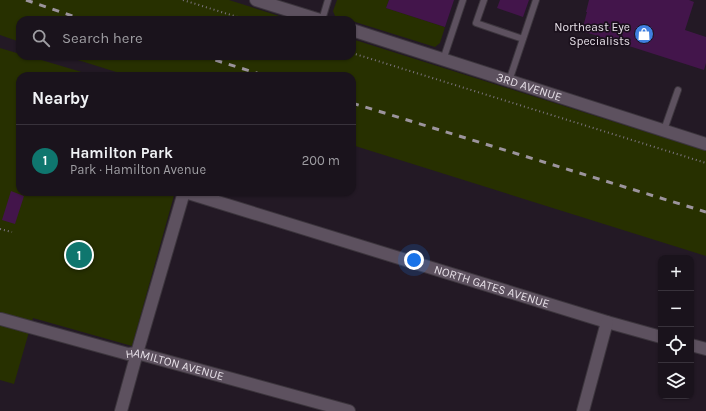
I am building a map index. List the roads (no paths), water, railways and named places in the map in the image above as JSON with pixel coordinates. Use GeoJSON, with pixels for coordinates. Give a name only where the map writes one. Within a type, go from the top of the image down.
{"type":"FeatureCollection","features":[{"type":"Feature","properties":{"kind":"street"},"geometry":{"type":"LineString","coordinates":[[256,0],[308,16]]}},
{"type":"Feature","properties":{"kind":"street","name":"3RD AVENUE"},"geometry":{"type":"LineString","coordinates":[[356,31],[706,144]]}},
{"type":"Feature","properties":{"kind":"street"},"geometry":{"type":"LineString","coordinates":[[121,411],[183,196]]}},
{"type":"Feature","properties":{"kind":"street","name":"NORTH GATES AVENUE"},"geometry":{"type":"LineString","coordinates":[[197,196],[607,322],[658,336]]}},
{"type":"Feature","properties":{"kind":"street","name":"HAMILTON AVENUE"},"geometry":{"type":"LineString","coordinates":[[1,319],[128,354],[137,353],[349,411]]}},
{"type":"Feature","properties":{"kind":"street"},"geometry":{"type":"LineString","coordinates":[[583,411],[607,322]]}},
{"type":"Feature","properties":{"kind":"street"},"geometry":{"type":"LineString","coordinates":[[694,346],[706,349]]}},
{"type":"Feature","properties":{"kind":"lane"},"geometry":{"type":"LineString","coordinates":[[322,16],[328,0]]}},
{"type":"Feature","properties":{"kind":"lane"},"geometry":{"type":"LineString","coordinates":[[443,60],[463,0]]}},
{"type":"Feature","properties":{"kind":"lane"},"geometry":{"type":"LineString","coordinates":[[484,0],[476,23],[523,39]]}},
{"type":"Feature","properties":{"kind":"lane"},"geometry":{"type":"LineString","coordinates":[[509,81],[536,0]]}},
{"type":"Feature","properties":{"kind":"lane"},"geometry":{"type":"LineString","coordinates":[[664,130],[678,90]]}},
{"type":"Feature","properties":{"kind":"railway"},"geometry":{"type":"LineString","coordinates":[[26,0],[72,16]]}},
{"type":"Feature","properties":{"kind":"railway"},"geometry":{"type":"LineString","coordinates":[[215,60],[253,72]]}},
{"type":"Feature","properties":{"kind":"railway"},"geometry":{"type":"LineString","coordinates":[[356,104],[706,212]]}},
{"type":"Feature","properties":{"kind":"place","name":"Northeast Eye Specialists"},"geometry":{"type":"Point","coordinates":[644,34]}},
{"type":"Feature","properties":{"kind":"place","name":"Hamilton Park"},"geometry":{"type":"Point","coordinates":[79,255]}}]}
